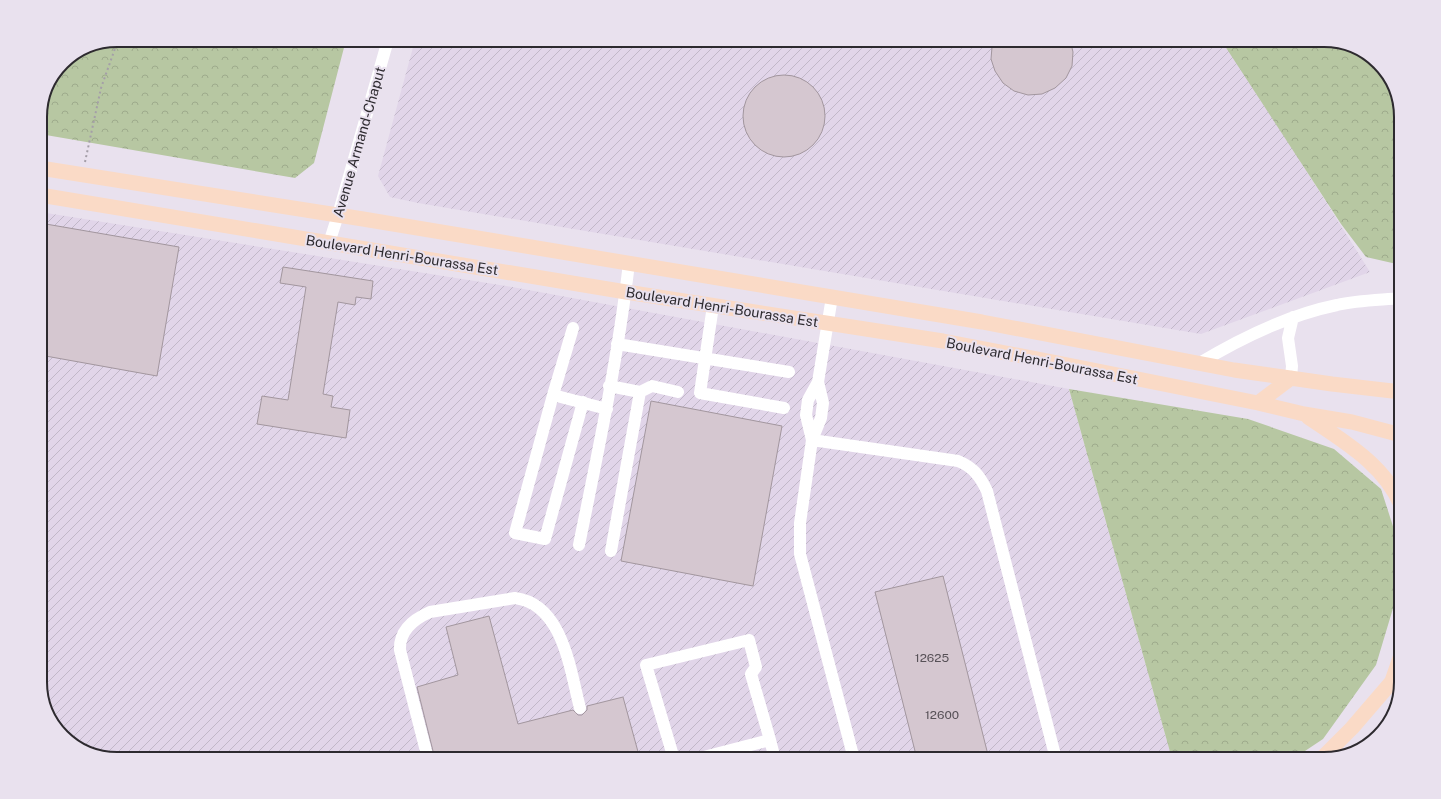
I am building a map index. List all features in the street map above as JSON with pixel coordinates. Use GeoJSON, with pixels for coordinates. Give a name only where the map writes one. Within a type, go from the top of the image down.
{"type":"FeatureCollection","features":[{"type":"Feature","properties":{"kind":"main road","name":"Boulevard Henri-Bourassa Est"},"geometry":{"type":"LineString","coordinates":[[47,169],[338,215],[982,322],[1198,364],[1394,391]]}},
{"type":"Feature","properties":{"kind":"main road","name":"Boulevard Henri-Bourassa Est"},"geometry":{"type":"LineString","coordinates":[[47,196],[1017,355],[1258,403],[1304,414],[1352,422],[1394,433]]}},
{"type":"Feature","properties":{"kind":"main road"},"geometry":{"type":"LineString","coordinates":[[1258,403],[1291,378]]}},
{"type":"Feature","properties":{"kind":"main road"},"geometry":{"type":"LineString","coordinates":[[1304,414],[1367,460],[1385,479],[1394,494]]}},
{"type":"Feature","properties":{"kind":"main road"},"geometry":{"type":"LineString","coordinates":[[1328,752],[1352,728],[1394,678]]}},
{"type":"Feature","properties":{"kind":"street","name":"Avenue Armand-Chaput"},"geometry":{"type":"LineString","coordinates":[[329,243],[386,47]]}},
{"type":"Feature","properties":{"kind":"street"},"geometry":{"type":"LineString","coordinates":[[579,545],[607,409],[626,292],[629,263]]}},
{"type":"Feature","properties":{"kind":"street"},"geometry":{"type":"LineString","coordinates":[[832,297],[818,382],[808,400],[806,415],[812,440],[800,523],[800,554],[852,752]]}},
{"type":"Feature","properties":{"kind":"street"},"geometry":{"type":"LineString","coordinates":[[1198,364],[1225,348],[1293,317],[1321,308],[1346,303],[1394,299]]}},
{"type":"Feature","properties":{"kind":"street"},"geometry":{"type":"LineString","coordinates":[[714,306],[700,393],[784,408]]}},
{"type":"Feature","properties":{"kind":"street"},"geometry":{"type":"LineString","coordinates":[[1291,378],[1292,366],[1288,338],[1293,317]]}},
{"type":"Feature","properties":{"kind":"street"},"geometry":{"type":"LineString","coordinates":[[573,328],[553,394],[515,533],[545,539],[583,402]]}},
{"type":"Feature","properties":{"kind":"street"},"geometry":{"type":"LineString","coordinates":[[617,344],[789,372]]}},
{"type":"Feature","properties":{"kind":"street"},"geometry":{"type":"LineString","coordinates":[[610,386],[640,392],[652,386],[678,392]]}},
{"type":"Feature","properties":{"kind":"street"},"geometry":{"type":"LineString","coordinates":[[611,551],[640,392]]}},
{"type":"Feature","properties":{"kind":"street"},"geometry":{"type":"LineString","coordinates":[[553,394],[607,409]]}},
{"type":"Feature","properties":{"kind":"street"},"geometry":{"type":"LineString","coordinates":[[812,440],[958,462],[972,468],[987,491],[1054,752]]}},
{"type":"Feature","properties":{"kind":"street"},"geometry":{"type":"LineString","coordinates":[[426,752],[400,650],[400,644],[401,637],[410,625],[430,612],[515,598],[523,599],[537,606],[552,620],[562,641],[580,708]]}},
{"type":"Feature","properties":{"kind":"street"},"geometry":{"type":"LineString","coordinates":[[672,752],[646,665],[748,640],[756,667],[751,674],[773,752]]}},
{"type":"Feature","properties":{"kind":"street"},"geometry":{"type":"LineString","coordinates":[[723,752],[770,740]]}},
{"type":"Feature","properties":{"kind":"path"},"geometry":{"type":"LineString","coordinates":[[83,175],[101,88],[116,47]]}},
{"type":"Feature","properties":{"kind":"shaded area"},"geometry":{"type":"Polygon","coordinates":[[[413,47],[1228,47],[1370,272],[1201,334],[418,203],[390,197],[378,176],[413,47]]]}},
{"type":"Feature","properties":{"kind":"shaded area"},"geometry":{"type":"Polygon","coordinates":[[[47,213],[506,286],[1069,389],[1170,752],[118,752],[104,751],[86,745],[71,735],[64,728],[54,713],[48,695],[47,213]]]}},
{"type":"Feature","properties":{"kind":"green space"},"geometry":{"type":"Polygon","coordinates":[[[344,47],[314,163],[295,178],[47,135],[47,113],[49,99],[54,86],[68,68],[86,54],[104,48],[344,47]]]}},
{"type":"Feature","properties":{"kind":"green space"},"geometry":{"type":"Polygon","coordinates":[[[1226,47],[1337,48],[1355,54],[1363,59],[1377,71],[1382,78],[1387,86],[1393,104],[1394,113],[1394,263],[1366,257],[1341,224],[1226,47]]]}},
{"type":"Feature","properties":{"kind":"green space"},"geometry":{"type":"Polygon","coordinates":[[[1069,389],[1248,419],[1334,449],[1381,489],[1394,529],[1394,605],[1376,665],[1323,739],[1304,752],[1170,752],[1069,389]]]}},
{"type":"Feature","properties":{"kind":"building"},"geometry":{"type":"Polygon","coordinates":[[[992,47],[1072,47],[1073,52],[1072,66],[1066,78],[1055,88],[1042,94],[1028,95],[1014,91],[1003,83],[995,71],[991,59],[992,47]]]}},
{"type":"Feature","properties":{"kind":"building"},"geometry":{"type":"Polygon","coordinates":[[[784,75],[800,78],[813,87],[822,100],[825,116],[822,132],[813,145],[800,154],[784,157],[768,154],[755,145],[746,132],[743,116],[746,100],[755,87],[768,78],[784,75]]]}},
{"type":"Feature","properties":{"kind":"building"},"geometry":{"type":"Polygon","coordinates":[[[47,224],[179,247],[157,376],[47,356],[47,224]]]}},
{"type":"Feature","properties":{"kind":"building"},"geometry":{"type":"Polygon","coordinates":[[[283,267],[373,281],[371,299],[356,297],[355,305],[338,302],[323,394],[333,396],[331,407],[350,410],[346,438],[257,424],[262,396],[288,400],[306,287],[280,283],[283,267]]]}},
{"type":"Feature","properties":{"kind":"building"},"geometry":{"type":"Polygon","coordinates":[[[651,401],[782,426],[753,586],[621,561],[651,401]]]}},
{"type":"Feature","properties":{"kind":"building"},"geometry":{"type":"Polygon","coordinates":[[[943,576],[987,752],[915,752],[875,592],[943,576]]]}},
{"type":"Feature","properties":{"kind":"building"},"geometry":{"type":"Polygon","coordinates":[[[489,616],[518,724],[573,710],[578,715],[582,715],[587,710],[587,706],[623,697],[638,752],[433,752],[417,687],[458,675],[446,627],[489,616]]]}}]}
